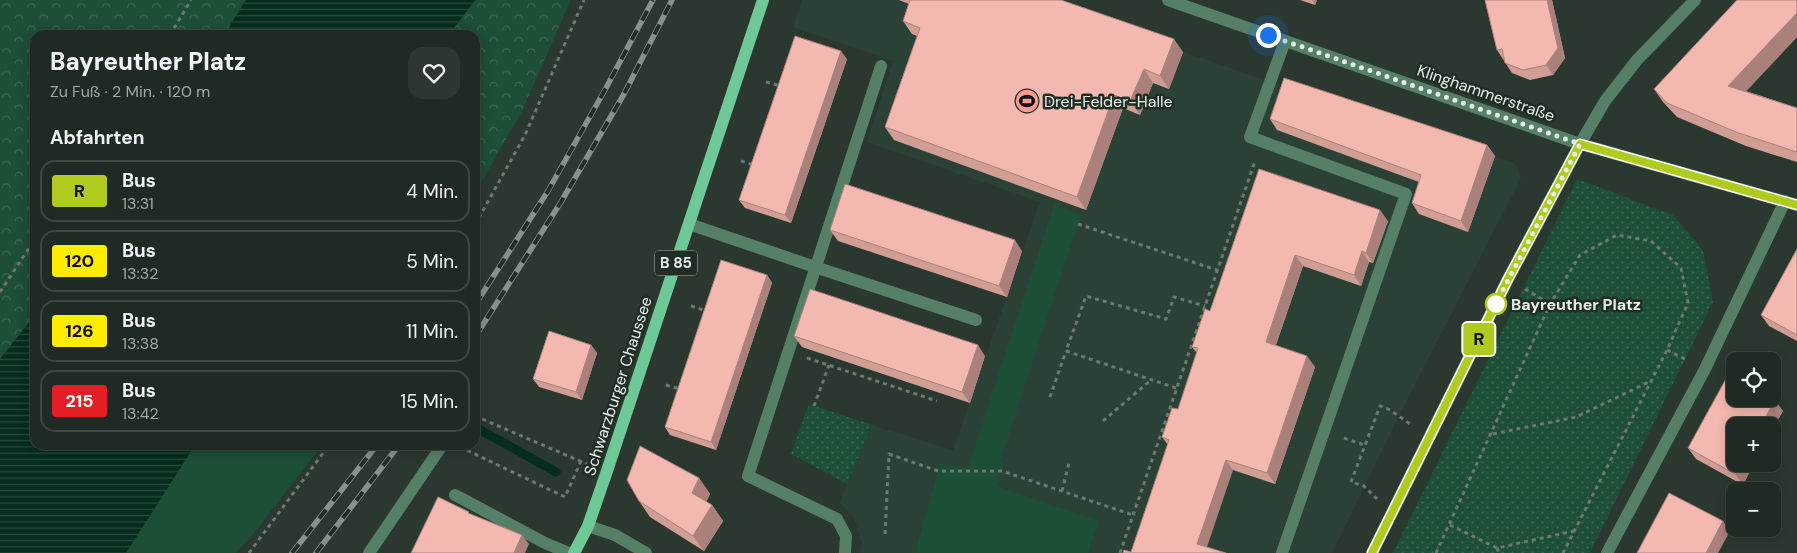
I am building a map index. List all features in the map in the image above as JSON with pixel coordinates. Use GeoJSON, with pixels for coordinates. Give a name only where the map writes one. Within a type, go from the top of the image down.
{"type":"FeatureCollection","features":[{"type":"Feature","properties":{"kind":"main road","name":"Schwarzburger Chaussee"},"geometry":{"type":"LineString","coordinates":[[574,553],[588,526],[642,369],[763,0]]}},
{"type":"Feature","properties":{"kind":"street","name":"Klinghammerstraße"},"geometry":{"type":"LineString","coordinates":[[1168,0],[1580,144],[1791,203]]}},
{"type":"Feature","properties":{"kind":"street"},"geometry":{"type":"LineString","coordinates":[[1372,553],[1508,279],[1580,144],[1605,102],[1637,60],[1695,0]]}},
{"type":"Feature","properties":{"kind":"street"},"geometry":{"type":"LineString","coordinates":[[1282,553],[1406,194],[1250,137],[1285,41]]}},
{"type":"Feature","properties":{"kind":"street"},"geometry":{"type":"LineString","coordinates":[[845,553],[846,536],[837,519],[748,476],[881,66]]}},
{"type":"Feature","properties":{"kind":"street"},"geometry":{"type":"LineString","coordinates":[[1607,553],[1791,203]]}},
{"type":"Feature","properties":{"kind":"street"},"geometry":{"type":"LineString","coordinates":[[689,224],[976,320]]}},
{"type":"Feature","properties":{"kind":"street"},"geometry":{"type":"LineString","coordinates":[[369,553],[439,450]]}},
{"type":"Feature","properties":{"kind":"street"},"geometry":{"type":"LineString","coordinates":[[455,494],[545,543],[569,553]]}},
{"type":"Feature","properties":{"kind":"street"},"geometry":{"type":"LineString","coordinates":[[588,526],[615,534],[646,553]]}},
{"type":"Feature","properties":{"kind":"path"},"geometry":{"type":"LineString","coordinates":[[173,30],[191,0]]}},
{"type":"Feature","properties":{"kind":"path"},"geometry":{"type":"LineString","coordinates":[[480,216],[525,135],[584,0]]}},
{"type":"Feature","properties":{"kind":"path"},"geometry":{"type":"LineString","coordinates":[[766,82],[786,88]]}},
{"type":"Feature","properties":{"kind":"path"},"geometry":{"type":"LineString","coordinates":[[1120,553],[1262,141]]}},
{"type":"Feature","properties":{"kind":"path"},"geometry":{"type":"LineString","coordinates":[[741,162],[759,166]]}},
{"type":"Feature","properties":{"kind":"path"},"geometry":{"type":"LineString","coordinates":[[1078,224],[1218,270]]}},
{"type":"Feature","properties":{"kind":"path"},"geometry":{"type":"LineString","coordinates":[[1436,553],[1550,304],[1580,255],[1617,235],[1651,241],[1681,268],[1688,303],[1667,350],[1564,553]]}},
{"type":"Feature","properties":{"kind":"path"},"geometry":{"type":"LineString","coordinates":[[0,292],[30,247]]}},
{"type":"Feature","properties":{"kind":"path"},"geometry":{"type":"LineString","coordinates":[[1508,279],[1550,304]]}},
{"type":"Feature","properties":{"kind":"path"},"geometry":{"type":"LineString","coordinates":[[1050,397],[1086,296],[1166,319],[1174,297],[1205,306]]}},
{"type":"Feature","properties":{"kind":"path"},"geometry":{"type":"LineString","coordinates":[[691,306],[712,312]]}},
{"type":"Feature","properties":{"kind":"path"},"geometry":{"type":"LineString","coordinates":[[788,351],[937,402]]}},
{"type":"Feature","properties":{"kind":"path"},"geometry":{"type":"LineString","coordinates":[[1066,351],[1176,388]]}},
{"type":"Feature","properties":{"kind":"path"},"geometry":{"type":"LineString","coordinates":[[814,406],[829,365]]}},
{"type":"Feature","properties":{"kind":"path"},"geometry":{"type":"LineString","coordinates":[[1103,421],[1152,380]]}},
{"type":"Feature","properties":{"kind":"path"},"geometry":{"type":"LineString","coordinates":[[1492,434],[1576,417],[1651,381]]}},
{"type":"Feature","properties":{"kind":"path"},"geometry":{"type":"LineString","coordinates":[[666,385],[685,392]]}},
{"type":"Feature","properties":{"kind":"path"},"geometry":{"type":"LineString","coordinates":[[1380,502],[1364,486],[1351,482],[1380,406],[1390,410],[1416,428]]}},
{"type":"Feature","properties":{"kind":"path"},"geometry":{"type":"LineString","coordinates":[[466,450],[565,497],[581,461],[480,418]]}},
{"type":"Feature","properties":{"kind":"path"},"geometry":{"type":"LineString","coordinates":[[1339,437],[1364,445]]}},
{"type":"Feature","properties":{"kind":"path"},"geometry":{"type":"LineString","coordinates":[[249,553],[325,450]]}},
{"type":"Feature","properties":{"kind":"path"},"geometry":{"type":"LineString","coordinates":[[885,534],[889,454],[938,471],[1002,471],[1133,515]]}},
{"type":"Feature","properties":{"kind":"path"},"geometry":{"type":"LineString","coordinates":[[1062,491],[1069,463]]}},
{"type":"Feature","properties":{"kind":"path"},"geometry":{"type":"LineString","coordinates":[[1450,525],[1496,548],[1500,553]]}},
{"type":"Feature","properties":{"kind":"path"},"geometry":{"type":"LineString","coordinates":[[1496,548],[1575,530]]}},
{"type":"Feature","properties":{"kind":"shaded area"},"geometry":{"type":"Polygon","coordinates":[[[246,0],[475,0],[453,30],[227,30],[246,0]]]}},
{"type":"Feature","properties":{"kind":"shaded area"},"geometry":{"type":"Polygon","coordinates":[[[802,0],[1031,0],[1406,128],[1515,163],[1521,178],[1403,408],[1332,553],[860,553],[862,544],[854,517],[839,503],[872,425],[953,450],[1040,202],[867,142],[893,61],[793,27],[802,0]]]}},
{"type":"Feature","properties":{"kind":"shaded area"},"geometry":{"type":"Polygon","coordinates":[[[30,321],[30,450],[192,450],[126,553],[0,553],[0,359],[30,321]]]}},
{"type":"Feature","properties":{"kind":"green space"},"geometry":{"type":"Polygon","coordinates":[[[0,0],[246,0],[227,30],[30,30],[30,321],[0,359],[0,0]]]}},
{"type":"Feature","properties":{"kind":"green space"},"geometry":{"type":"Polygon","coordinates":[[[475,0],[571,0],[522,111],[480,184],[480,30],[453,30],[475,0]]]}},
{"type":"Feature","properties":{"kind":"green space","name":"Bayreuther Platz"},"geometry":{"type":"Polygon","coordinates":[[[1577,179],[1673,215],[1703,250],[1713,302],[1590,553],[1393,553],[1577,179]]]}},
{"type":"Feature","properties":{"kind":"green space"},"geometry":{"type":"Polygon","coordinates":[[[1054,205],[1081,215],[1000,462],[1004,464],[997,486],[1099,521],[1088,553],[915,553],[940,464],[968,468],[1054,205]]]}},
{"type":"Feature","properties":{"kind":"green space"},"geometry":{"type":"Polygon","coordinates":[[[809,404],[872,425],[847,484],[791,454],[809,404]]]}},
{"type":"Feature","properties":{"kind":"green space"},"geometry":{"type":"Polygon","coordinates":[[[192,450],[318,450],[259,527],[236,553],[126,553],[192,450]]]}},
{"type":"Feature","properties":{"kind":"building","name":"Drei-Felder-Halle"},"geometry":{"type":"Polygon","coordinates":[[[910,0],[1061,0],[1174,39],[1160,76],[1144,69],[1130,101],[1114,95],[1077,197],[885,127],[920,28],[903,21],[910,0]]]}},
{"type":"Feature","properties":{"kind":"building"},"geometry":{"type":"Polygon","coordinates":[[[1485,0],[1547,0],[1558,48],[1546,65],[1523,70],[1505,63],[1502,49],[1497,50],[1485,0]]]}},
{"type":"Feature","properties":{"kind":"building"},"geometry":{"type":"Polygon","coordinates":[[[1737,0],[1797,0],[1797,13],[1728,86],[1797,108],[1797,152],[1736,132],[1667,103],[1654,89],[1737,0]]]}},
{"type":"Feature","properties":{"kind":"building"},"geometry":{"type":"Polygon","coordinates":[[[795,36],[841,51],[785,215],[739,200],[795,36]]]}},
{"type":"Feature","properties":{"kind":"building"},"geometry":{"type":"Polygon","coordinates":[[[1284,78],[1487,145],[1461,221],[1412,203],[1421,175],[1270,119],[1284,78]]]}},
{"type":"Feature","properties":{"kind":"building"},"geometry":{"type":"Polygon","coordinates":[[[1259,169],[1380,210],[1366,253],[1362,251],[1354,275],[1295,255],[1266,342],[1307,356],[1267,473],[1226,460],[1197,544],[1226,553],[1123,553],[1124,550],[1131,552],[1169,440],[1162,437],[1172,408],[1178,409],[1198,348],[1192,347],[1205,309],[1210,311],[1259,169]]]}},
{"type":"Feature","properties":{"kind":"building"},"geometry":{"type":"Polygon","coordinates":[[[845,184],[1015,240],[999,286],[830,230],[845,184]]]}},
{"type":"Feature","properties":{"kind":"building"},"geometry":{"type":"Polygon","coordinates":[[[1797,249],[1797,335],[1761,315],[1797,249]]]}},
{"type":"Feature","properties":{"kind":"building"},"geometry":{"type":"Polygon","coordinates":[[[721,260],[767,275],[711,442],[665,427],[721,260]]]}},
{"type":"Feature","properties":{"kind":"building"},"geometry":{"type":"Polygon","coordinates":[[[810,289],[978,345],[962,392],[794,336],[810,289]]]}},
{"type":"Feature","properties":{"kind":"building"},"geometry":{"type":"Polygon","coordinates":[[[549,331],[591,345],[576,392],[533,379],[549,331]]]}},
{"type":"Feature","properties":{"kind":"building"},"geometry":{"type":"Polygon","coordinates":[[[1726,379],[1726,407],[1771,407],[1766,417],[1726,417],[1726,469],[1688,448],[1726,379]]]}},
{"type":"Feature","properties":{"kind":"building"},"geometry":{"type":"Polygon","coordinates":[[[640,446],[699,478],[692,493],[712,505],[693,536],[639,501],[627,480],[640,446]]]}},
{"type":"Feature","properties":{"kind":"building"},"geometry":{"type":"Polygon","coordinates":[[[1669,493],[1723,521],[1706,553],[1637,553],[1669,493]]]}},
{"type":"Feature","properties":{"kind":"building"},"geometry":{"type":"Polygon","coordinates":[[[438,497],[468,513],[522,535],[514,553],[411,553],[438,497]]]}},
{"type":"Feature","properties":{"kind":"waterway"},"geometry":{"type":"LineString","coordinates":[[480,430],[556,472]]}},
{"type":"Feature","properties":{"kind":"railway"},"geometry":{"type":"LineString","coordinates":[[480,297],[548,191],[653,0]]}},
{"type":"Feature","properties":{"kind":"railway"},"geometry":{"type":"LineString","coordinates":[[480,329],[561,202],[624,94],[672,0]]}},
{"type":"Feature","properties":{"kind":"railway"},"geometry":{"type":"LineString","coordinates":[[292,553],[373,450]]}},
{"type":"Feature","properties":{"kind":"railway"},"geometry":{"type":"LineString","coordinates":[[316,553],[395,450]]}},
{"type":"Feature","properties":{"kind":"bus line","name":"R"},"geometry":{"type":"LineString","coordinates":[[1372,553],[1508,279],[1580,144],[1797,205]]}},
{"type":"Feature","properties":{"kind":"place","name":"Drei-Felder-Halle"},"geometry":{"type":"Point","coordinates":[1027,101]}},
{"type":"Feature","properties":{"kind":"place","name":"Bayreuther Platz"},"geometry":{"type":"Point","coordinates":[1496,304]}},
{"type":"Feature","properties":{"kind":"route"},"geometry":{"type":"LineString","coordinates":[[1268,35],[1580,144],[1496,304]]}}]}
